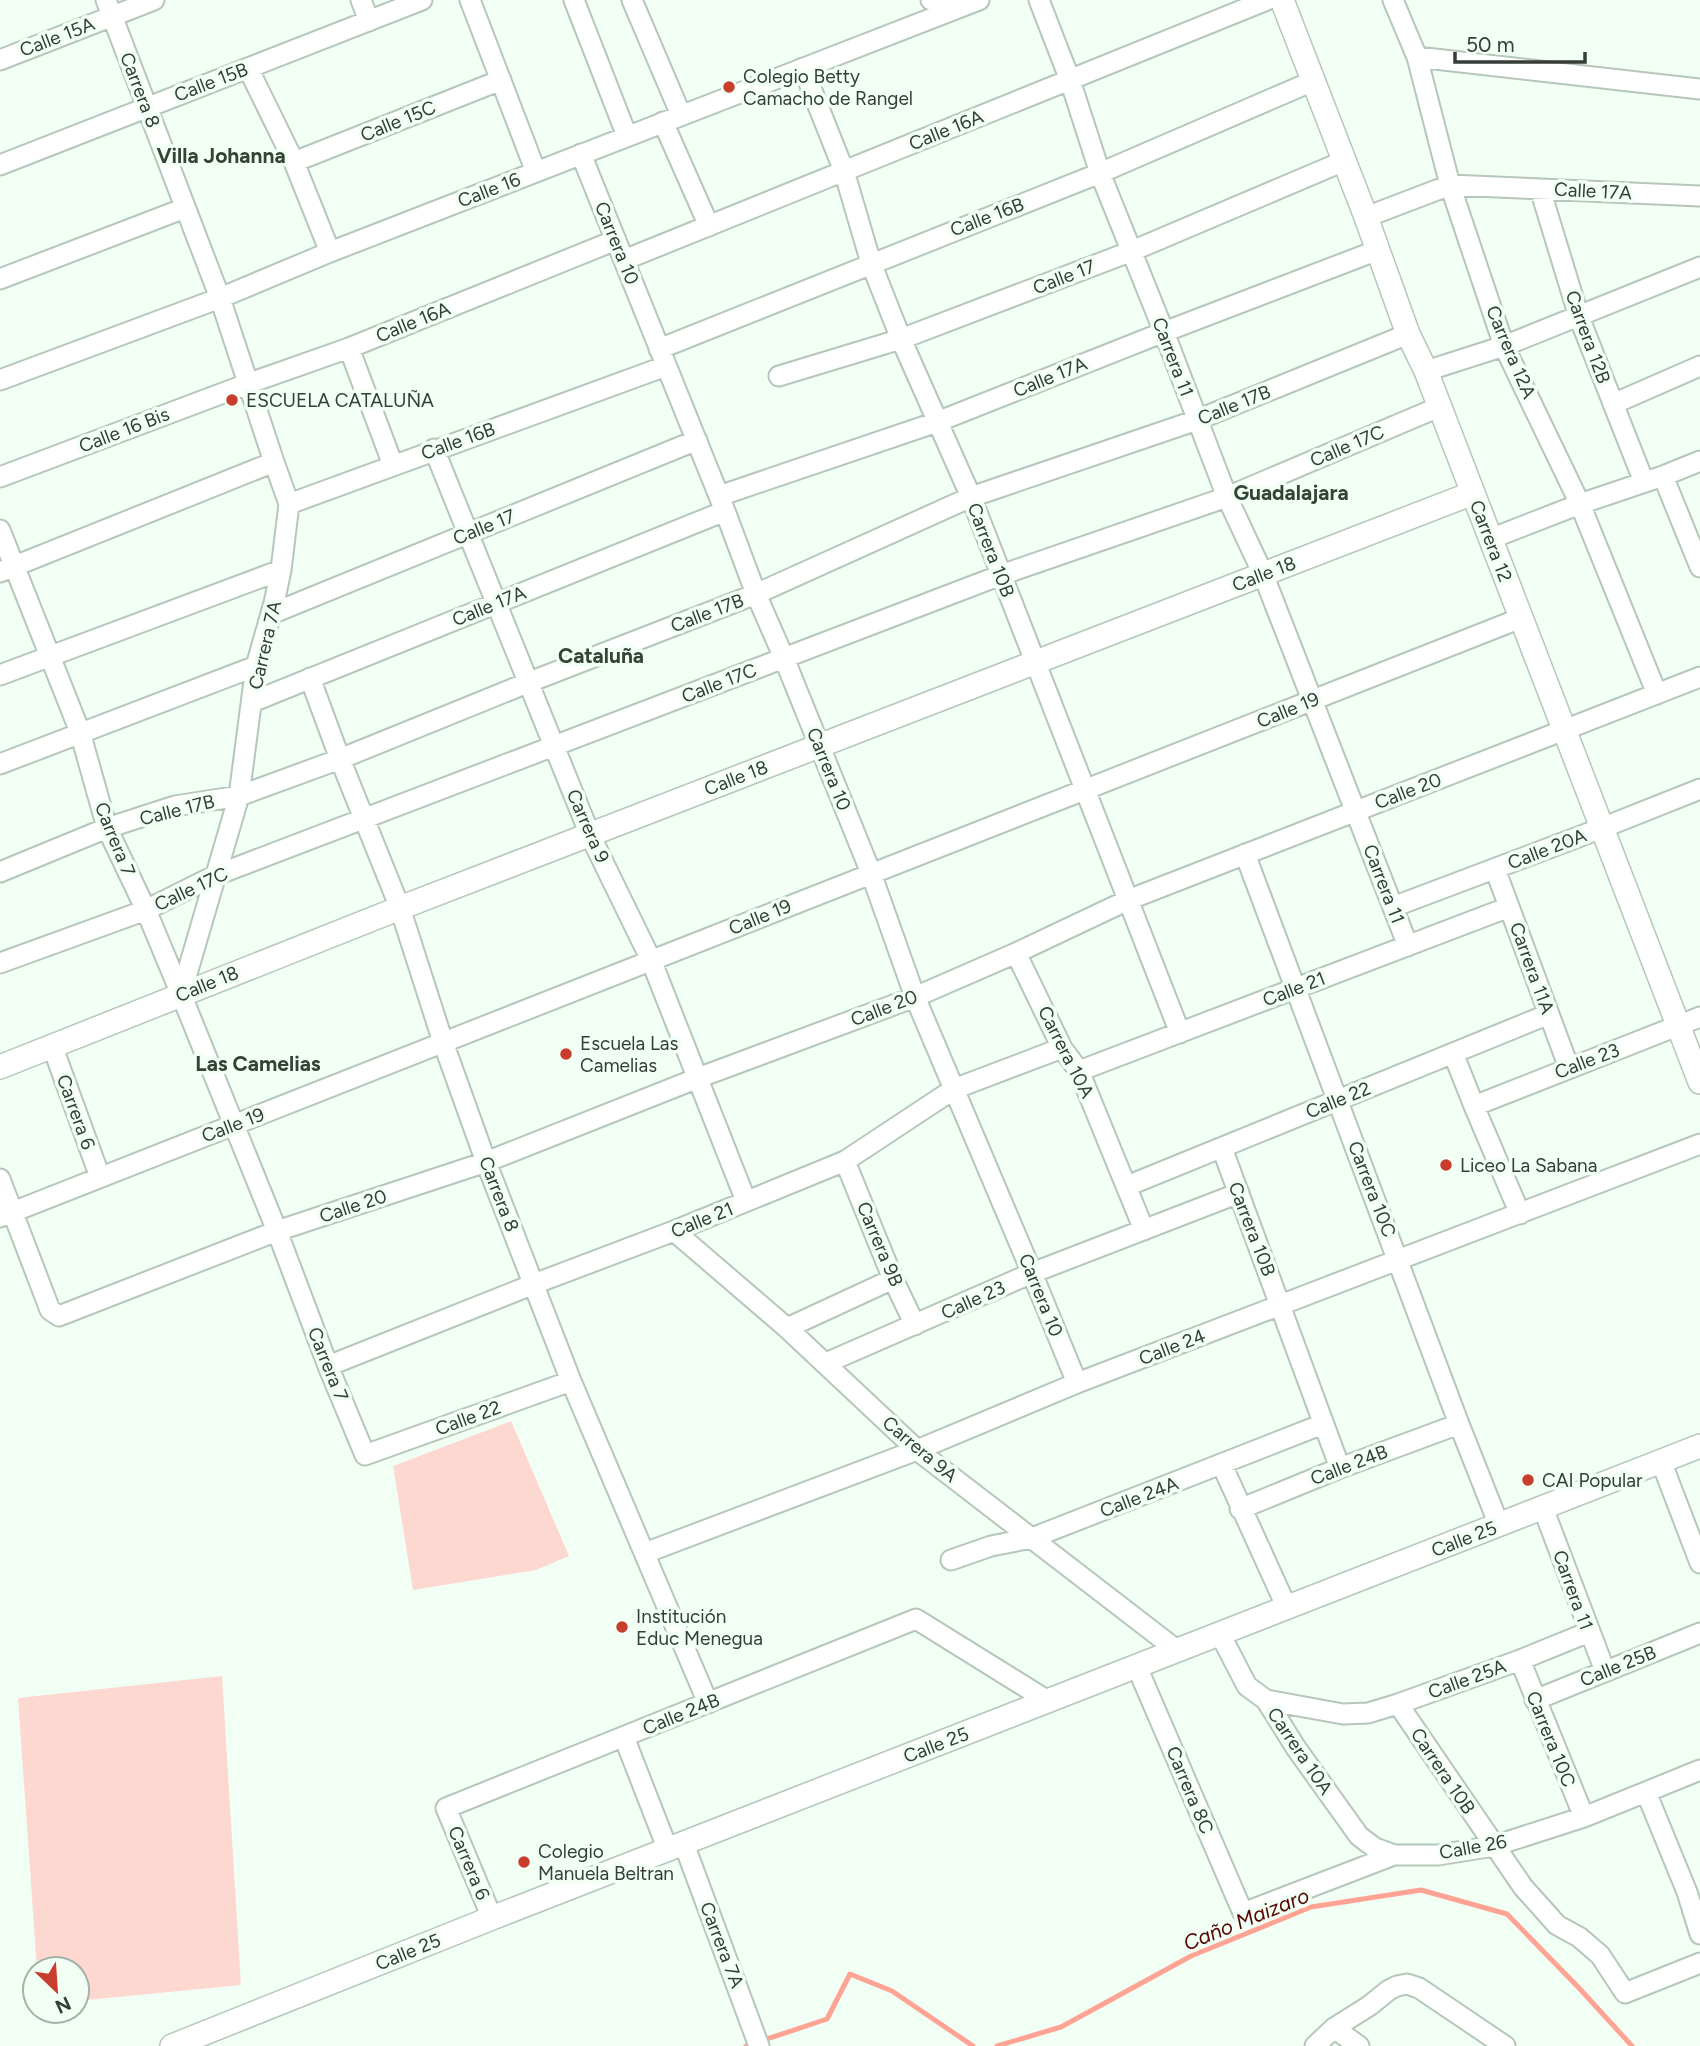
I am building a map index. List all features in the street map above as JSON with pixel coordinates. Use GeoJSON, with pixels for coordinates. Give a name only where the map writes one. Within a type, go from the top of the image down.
{"type":"FeatureCollection","features":[{"type":"Feature","properties":{"kind":"street","name":"Calle 15A"},"geometry":{"type":"LineString","coordinates":[[0,60],[109,8],[154,0]]}},
{"type":"Feature","properties":{"kind":"street"},"geometry":{"type":"LineString","coordinates":[[361,0],[369,21]]}},
{"type":"Feature","properties":{"kind":"street","name":"Calle 15B"},"geometry":{"type":"LineString","coordinates":[[0,165],[422,0]]}},
{"type":"Feature","properties":{"kind":"street"},"geometry":{"type":"LineString","coordinates":[[470,0],[536,172]]}},
{"type":"Feature","properties":{"kind":"street"},"geometry":{"type":"LineString","coordinates":[[574,0],[627,136]]}},
{"type":"Feature","properties":{"kind":"street"},"geometry":{"type":"LineString","coordinates":[[632,0],[709,226]]}},
{"type":"Feature","properties":{"kind":"street"},"geometry":{"type":"LineString","coordinates":[[931,0],[971,3]]}},
{"type":"Feature","properties":{"kind":"street","name":"Carrera 11"},"geometry":{"type":"LineString","coordinates":[[1039,0],[1070,80],[1100,173],[1227,497],[1263,574],[1408,946]]}},
{"type":"Feature","properties":{"kind":"street","name":"Calle 16A"},"geometry":{"type":"LineString","coordinates":[[624,260],[1267,0]]}},
{"type":"Feature","properties":{"kind":"street","name":"Carrera 12"},"geometry":{"type":"LineString","coordinates":[[1282,0],[1408,334],[1426,371],[1700,1082]]}},
{"type":"Feature","properties":{"kind":"street","name":"Carrera 12A"},"geometry":{"type":"LineString","coordinates":[[1393,0],[1417,57],[1450,185],[1504,346],[1580,504],[1657,694]]}},
{"type":"Feature","properties":{"kind":"street","name":"Calle 16"},"geometry":{"type":"LineString","coordinates":[[0,380],[219,298],[330,252],[971,3]]}},
{"type":"Feature","properties":{"kind":"street","name":"Carrera 8"},"geometry":{"type":"LineString","coordinates":[[109,8],[219,298]]}},
{"type":"Feature","properties":{"kind":"street"},"geometry":{"type":"LineString","coordinates":[[1417,57],[1700,89]]}},
{"type":"Feature","properties":{"kind":"street"},"geometry":{"type":"LineString","coordinates":[[248,68],[294,162],[330,252]]}},
{"type":"Feature","properties":{"kind":"street","name":"Carrera 10B"},"geometry":{"type":"LineString","coordinates":[[803,68],[844,172],[871,263],[901,339],[971,497],[1180,1033]]}},
{"type":"Feature","properties":{"kind":"street","name":"Calle 15C"},"geometry":{"type":"LineString","coordinates":[[294,162],[501,80]]}},
{"type":"Feature","properties":{"kind":"street","name":"Calle 16B"},"geometry":{"type":"LineString","coordinates":[[289,504],[662,357],[871,263],[1100,173],[1313,81]]}},
{"type":"Feature","properties":{"kind":"street","name":"Carrera 10"},"geometry":{"type":"LineString","coordinates":[[581,154],[756,594],[785,658],[871,873],[915,997],[1077,1383]]}},
{"type":"Feature","properties":{"kind":"street","name":"Calle 17"},"geometry":{"type":"LineString","coordinates":[[779,376],[901,339],[1132,251],[1344,161]]}},
{"type":"Feature","properties":{"kind":"street","name":"Calle 17A"},"geometry":{"type":"LineString","coordinates":[[1366,217],[1450,185],[1700,197]]}},
{"type":"Feature","properties":{"kind":"street","name":"Carrera 12B"},"geometry":{"type":"LineString","coordinates":[[1540,189],[1579,317],[1613,404],[1700,567]]}},
{"type":"Feature","properties":{"kind":"street"},"geometry":{"type":"LineString","coordinates":[[0,279],[185,208]]}},
{"type":"Feature","properties":{"kind":"street","name":"Calle 16A"},"geometry":{"type":"LineString","coordinates":[[247,384],[349,348],[616,240]]}},
{"type":"Feature","properties":{"kind":"street","name":"Calle 17A"},"geometry":{"type":"LineString","coordinates":[[252,702],[496,603],[722,503],[1378,250]]}},
{"type":"Feature","properties":{"kind":"street"},"geometry":{"type":"LineString","coordinates":[[1426,371],[1504,346],[1700,267]]}},
{"type":"Feature","properties":{"kind":"street","name":"Carrera 7A"},"geometry":{"type":"LineString","coordinates":[[181,994],[239,796],[256,667],[281,570],[289,504],[219,298]]}},
{"type":"Feature","properties":{"kind":"street","name":"Calle 17B"},"geometry":{"type":"LineString","coordinates":[[0,872],[107,828],[175,806],[239,796],[340,759],[756,594],[971,497],[1197,420],[1408,334]]}},
{"type":"Feature","properties":{"kind":"street"},"geometry":{"type":"LineString","coordinates":[[349,348],[393,464]]}},
{"type":"Feature","properties":{"kind":"street"},"geometry":{"type":"LineString","coordinates":[[1613,404],[1700,366]]}},
{"type":"Feature","properties":{"kind":"street","name":"Calle 16 Bis"},"geometry":{"type":"LineString","coordinates":[[0,477],[247,384]]}},
{"type":"Feature","properties":{"kind":"street","name":"Calle 17C"},"geometry":{"type":"LineString","coordinates":[[0,963],[146,910],[214,876],[1001,575],[1227,497],[1439,407]]}},
{"type":"Feature","properties":{"kind":"street","name":"Calle 17"},"geometry":{"type":"LineString","coordinates":[[271,614],[697,440]]}},
{"type":"Feature","properties":{"kind":"street","name":"Carrera 9"},"geometry":{"type":"LineString","coordinates":[[434,449],[590,835],[651,960],[746,1201]]}},
{"type":"Feature","properties":{"kind":"street"},"geometry":{"type":"LineString","coordinates":[[1490,539],[1700,461]]}},
{"type":"Feature","properties":{"kind":"street"},"geometry":{"type":"LineString","coordinates":[[7,569],[274,463]]}},
{"type":"Feature","properties":{"kind":"street","name":"Calle 18"},"geometry":{"type":"LineString","coordinates":[[0,1068],[400,908],[1473,493]]}},
{"type":"Feature","properties":{"kind":"street","name":"Carrera 7"},"geometry":{"type":"LineString","coordinates":[[0,530],[7,569],[50,656],[80,732],[107,828],[146,910],[181,994],[365,1455]]}},
{"type":"Feature","properties":{"kind":"street"},"geometry":{"type":"LineString","coordinates":[[0,675],[281,570]]}},
{"type":"Feature","properties":{"kind":"street","name":"Calle 19"},"geometry":{"type":"LineString","coordinates":[[6,1214],[1521,618]]}},
{"type":"Feature","properties":{"kind":"street"},"geometry":{"type":"LineString","coordinates":[[0,764],[256,667]]}},
{"type":"Feature","properties":{"kind":"street","name":"Calle 20"},"geometry":{"type":"LineString","coordinates":[[6,1214],[50,1310],[59,1316],[277,1231],[486,1162],[698,1078],[915,997],[1128,900],[1700,677]]}},
{"type":"Feature","properties":{"kind":"street","name":"Carrera 8"},"geometry":{"type":"LineString","coordinates":[[310,678],[400,908],[443,1042],[486,1162],[571,1381],[708,1703]]}},
{"type":"Feature","properties":{"kind":"street","name":"Calle 20A"},"geometry":{"type":"LineString","coordinates":[[1393,907],[1700,789]]}},
{"type":"Feature","properties":{"kind":"street","name":"Carrera 10C"},"geometry":{"type":"LineString","coordinates":[[1245,854],[1499,1525]]}},
{"type":"Feature","properties":{"kind":"street","name":"Carrera 11A"},"geometry":{"type":"LineString","coordinates":[[1495,869],[1569,1068]]}},
{"type":"Feature","properties":{"kind":"street","name":"Calle 21"},"geometry":{"type":"LineString","coordinates":[[1079,1071],[1509,907]]}},
{"type":"Feature","properties":{"kind":"street","name":"Carrera 10A"},"geometry":{"type":"LineString","coordinates":[[1016,953],[1062,1048],[1079,1071],[1144,1230]]}},
{"type":"Feature","properties":{"kind":"street","name":"Calle 22"},"geometry":{"type":"LineString","coordinates":[[1127,1186],[1549,1014]]}},
{"type":"Feature","properties":{"kind":"street","name":"Calle 23"},"geometry":{"type":"LineString","coordinates":[[1474,1106],[1700,1017]]}},
{"type":"Feature","properties":{"kind":"street","name":"Carrera 6"},"geometry":{"type":"LineString","coordinates":[[53,1048],[100,1177]]}},
{"type":"Feature","properties":{"kind":"street","name":"Calle 21"},"geometry":{"type":"LineString","coordinates":[[328,1366],[845,1161],[954,1089],[1062,1048]]}},
{"type":"Feature","properties":{"kind":"street"},"geometry":{"type":"LineString","coordinates":[[1453,1053],[1520,1214]]}},
{"type":"Feature","properties":{"kind":"street","name":"Calle 24"},"geometry":{"type":"LineString","coordinates":[[645,1553],[917,1450],[1077,1383],[1700,1144]]}},
{"type":"Feature","properties":{"kind":"street","name":"Carrera 10B"},"geometry":{"type":"LineString","coordinates":[[1222,1148],[1340,1468]]}},
{"type":"Feature","properties":{"kind":"street","name":"Carrera 9B"},"geometry":{"type":"LineString","coordinates":[[845,1161],[915,1325]]}},
{"type":"Feature","properties":{"kind":"street"},"geometry":{"type":"LineString","coordinates":[[0,1179],[6,1214]]}},
{"type":"Feature","properties":{"kind":"street","name":"Calle 23"},"geometry":{"type":"LineString","coordinates":[[826,1363],[1032,1273],[1238,1193]]}},
{"type":"Feature","properties":{"kind":"street","name":"Carrera 9A"},"geometry":{"type":"LineString","coordinates":[[674,1231],[788,1328],[917,1450],[1178,1651]]}},
{"type":"Feature","properties":{"kind":"street"},"geometry":{"type":"LineString","coordinates":[[788,1328],[894,1279]]}},
{"type":"Feature","properties":{"kind":"street","name":"Calle 22"},"geometry":{"type":"LineString","coordinates":[[365,1455],[571,1381]]}},
{"type":"Feature","properties":{"kind":"street","name":"Calle 24A"},"geometry":{"type":"LineString","coordinates":[[951,1560],[991,1546],[1032,1538],[1323,1424]]}},
{"type":"Feature","properties":{"kind":"street","name":"Calle 24B"},"geometry":{"type":"LineString","coordinates":[[1240,1508],[1459,1424]]}},
{"type":"Feature","properties":{"kind":"street","name":"Calle 25"},"geometry":{"type":"LineString","coordinates":[[172,2046],[492,1918],[1700,1446]]}},
{"type":"Feature","properties":{"kind":"street"},"geometry":{"type":"LineString","coordinates":[[1661,1461],[1700,1563]]}},
{"type":"Feature","properties":{"kind":"street"},"geometry":{"type":"LineString","coordinates":[[1222,1465],[1287,1608]]}},
{"type":"Feature","properties":{"kind":"street","name":"Carrera 11"},"geometry":{"type":"LineString","coordinates":[[1543,1508],[1605,1671]]}},
{"type":"Feature","properties":{"kind":"street","name":"Calle 24B"},"geometry":{"type":"LineString","coordinates":[[446,1808],[916,1619],[1048,1701]]}},
{"type":"Feature","properties":{"kind":"street","name":"Calle 25A"},"geometry":{"type":"LineString","coordinates":[[1266,1700],[1343,1714],[1368,1713],[1520,1660],[1589,1632]]}},
{"type":"Feature","properties":{"kind":"street","name":"Calle 25B"},"geometry":{"type":"LineString","coordinates":[[1535,1700],[1700,1633]]}},
{"type":"Feature","properties":{"kind":"street","name":"Carrera 10A"},"geometry":{"type":"LineString","coordinates":[[1220,1634],[1247,1686],[1266,1700],[1296,1748],[1359,1836],[1375,1849],[1394,1855]]}},
{"type":"Feature","properties":{"kind":"street","name":"Carrera 10C"},"geometry":{"type":"LineString","coordinates":[[1520,1660],[1584,1817]]}},
{"type":"Feature","properties":{"kind":"street","name":"Carrera 8C"},"geometry":{"type":"LineString","coordinates":[[1136,1667],[1243,1913]]}},
{"type":"Feature","properties":{"kind":"street","name":"Carrera 10B"},"geometry":{"type":"LineString","coordinates":[[1398,1704],[1523,1887],[1557,1925],[1579,1937],[1600,1955],[1625,1993],[1700,1963]]}},
{"type":"Feature","properties":{"kind":"street","name":"Carrera 7A"},"geometry":{"type":"LineString","coordinates":[[624,1737],[738,1985],[759,2046]]}},
{"type":"Feature","properties":{"kind":"street","name":"Calle 26"},"geometry":{"type":"LineString","coordinates":[[1243,1913],[1394,1855],[1438,1855],[1494,1846],[1584,1817],[1700,1770]]}},
{"type":"Feature","properties":{"kind":"street"},"geometry":{"type":"LineString","coordinates":[[1646,1792],[1693,1889],[1700,1934]]}},
{"type":"Feature","properties":{"kind":"street","name":"Carrera 6"},"geometry":{"type":"LineString","coordinates":[[446,1808],[492,1918]]}},
{"type":"Feature","properties":{"kind":"street"},"geometry":{"type":"LineString","coordinates":[[1315,2046],[1334,2028],[1397,1986],[1407,1984],[1419,1988],[1505,2046]]}},
{"type":"Feature","properties":{"kind":"street"},"geometry":{"type":"LineString","coordinates":[[1334,2028],[1359,2046]]}},
{"type":"Feature","properties":{"kind":"shaded area"},"geometry":{"type":"Polygon","coordinates":[[[511,1421],[569,1556],[536,1570],[413,1590],[393,1466],[511,1421]]]}},
{"type":"Feature","properties":{"kind":"shaded area"},"geometry":{"type":"Polygon","coordinates":[[[222,1676],[241,1985],[91,2000],[91,1955],[36,1955],[18,1698],[222,1676]]]}},
{"type":"Feature","properties":{"kind":"waterway","name":"Caño Maizaro"},"geometry":{"type":"LineString","coordinates":[[997,2046],[1061,2027],[1191,1956],[1311,1907],[1421,1890],[1507,1914],[1632,2046]]}},
{"type":"Feature","properties":{"kind":"waterway","name":"Caño Maizaro"},"geometry":{"type":"LineString","coordinates":[[746,2046],[827,2019],[850,1974],[892,1991],[973,2046]]}},
{"type":"Feature","properties":{"kind":"place","name":"Colegio Betty Camacho de Rangel"},"geometry":{"type":"Point","coordinates":[729,87]}},
{"type":"Feature","properties":{"kind":"place","name":"ESCUELA CATALUÑA"},"geometry":{"type":"Point","coordinates":[232,400]}},
{"type":"Feature","properties":{"kind":"place","name":"Escuela Las Camelias"},"geometry":{"type":"Point","coordinates":[566,1054]}},
{"type":"Feature","properties":{"kind":"place","name":"Liceo La Sabana"},"geometry":{"type":"Point","coordinates":[1446,1165]}},
{"type":"Feature","properties":{"kind":"place","name":"CAI Popular"},"geometry":{"type":"Point","coordinates":[1528,1480]}},
{"type":"Feature","properties":{"kind":"place","name":"Institución Educ Menegua"},"geometry":{"type":"Point","coordinates":[622,1627]}},
{"type":"Feature","properties":{"kind":"place","name":"Colegio Manuela Beltran"},"geometry":{"type":"Point","coordinates":[524,1862]}},
{"type":"Feature","properties":{"kind":"district","name":"Villa Johanna"},"geometry":{"type":"Point","coordinates":[221,155]}},
{"type":"Feature","properties":{"kind":"district","name":"Guadalajara"},"geometry":{"type":"Point","coordinates":[1291,492]}},
{"type":"Feature","properties":{"kind":"district","name":"Cataluña"},"geometry":{"type":"Point","coordinates":[601,655]}},
{"type":"Feature","properties":{"kind":"district","name":"Las Camelias"},"geometry":{"type":"Point","coordinates":[258,1063]}}]}
